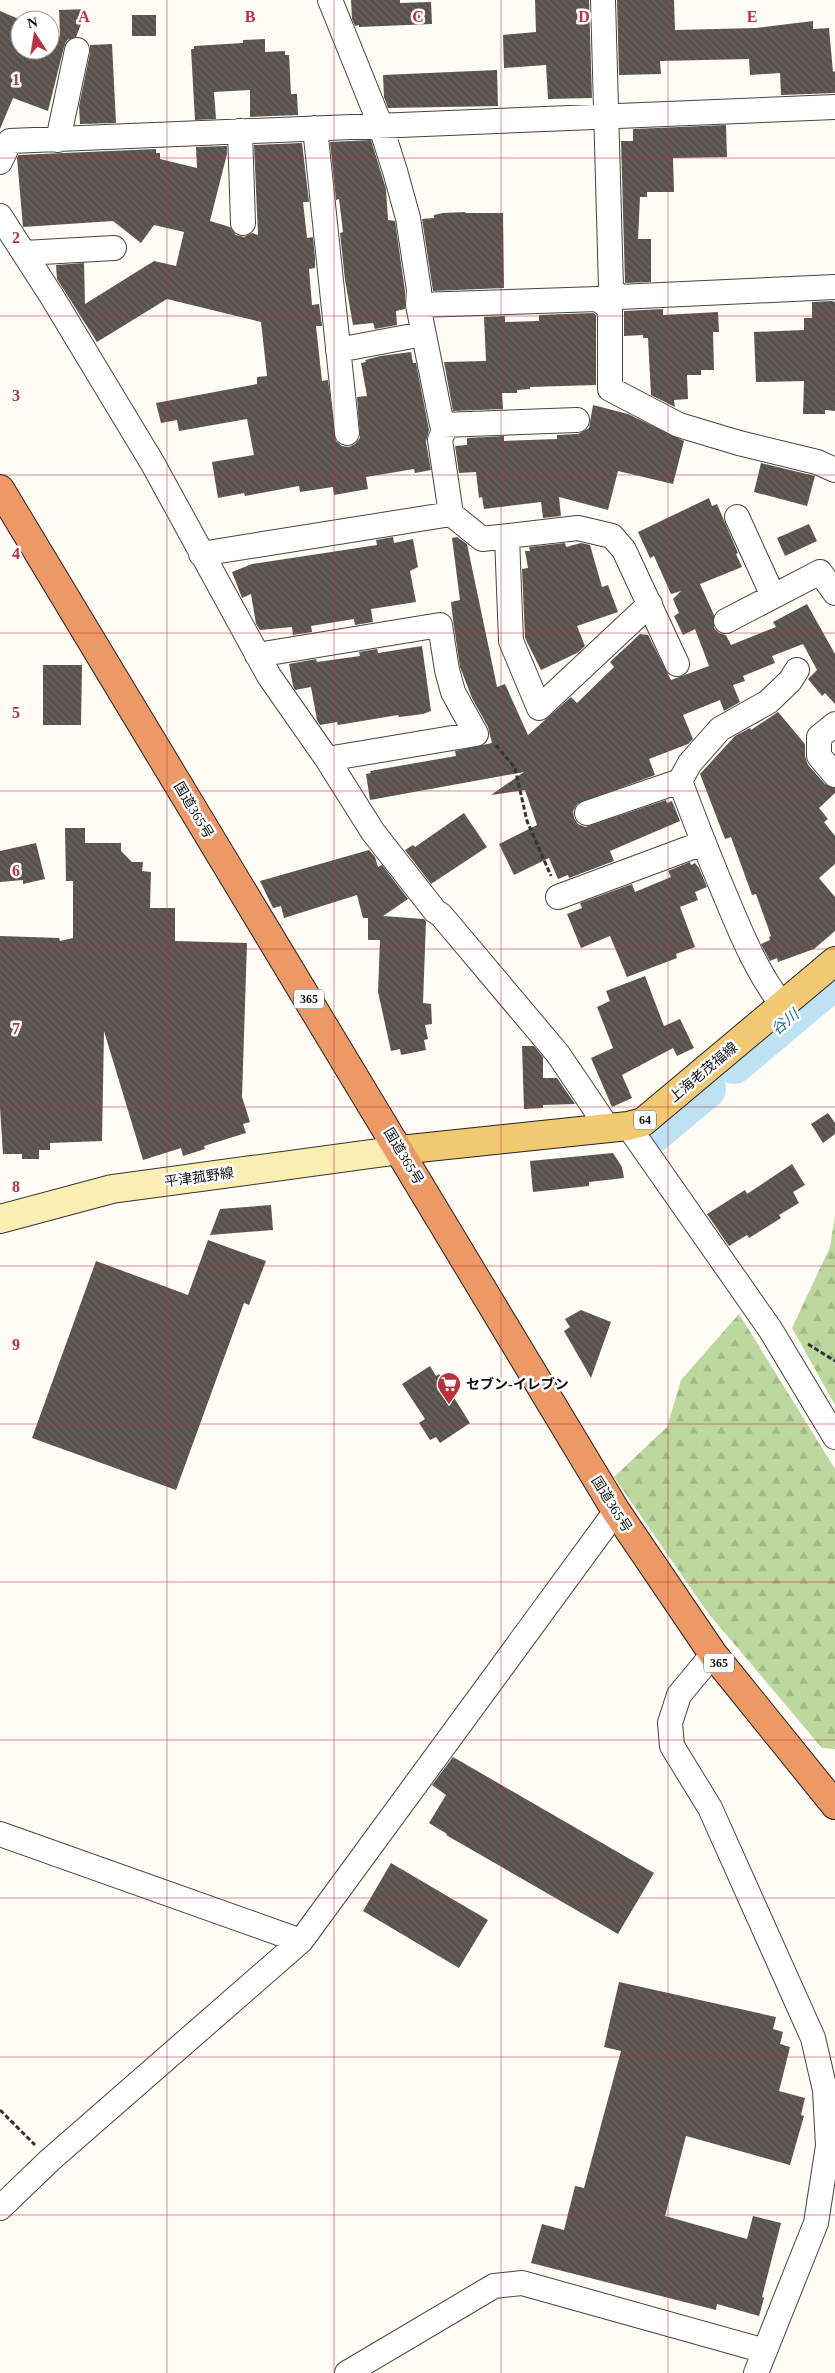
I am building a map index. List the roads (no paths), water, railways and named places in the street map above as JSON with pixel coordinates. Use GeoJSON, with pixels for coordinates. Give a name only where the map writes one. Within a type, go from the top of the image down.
{"type":"FeatureCollection","features":[{"type":"Feature","properties":{"kind":"highway","name":"国道365号"},"geometry":{"type":"LineString","coordinates":[[0,489],[616,1511],[713,1654],[835,1805]]}},
{"type":"Feature","properties":{"kind":"main road","name":"上海老茂福線"},"geometry":{"type":"LineString","coordinates":[[400,1150],[618,1127],[643,1122],[835,962]]}},
{"type":"Feature","properties":{"kind":"main road","name":"平津菰野線"},"geometry":{"type":"LineString","coordinates":[[0,1219],[112,1189],[400,1150]]}},
{"type":"Feature","properties":{"kind":"street"},"geometry":{"type":"LineString","coordinates":[[330,0],[380,124],[408,218],[419,290],[418,305],[442,425],[577,420]]}},
{"type":"Feature","properties":{"kind":"street"},"geometry":{"type":"LineString","coordinates":[[603,0],[611,288],[609,298],[610,389],[679,425],[739,444],[817,462],[835,470]]}},
{"type":"Feature","properties":{"kind":"street"},"geometry":{"type":"LineString","coordinates":[[58,140],[77,50]]}},
{"type":"Feature","properties":{"kind":"street"},"geometry":{"type":"LineString","coordinates":[[0,162],[10,140],[58,140],[380,124],[835,107]]}},
{"type":"Feature","properties":{"kind":"street"},"geometry":{"type":"LineString","coordinates":[[315,128],[346,433]]}},
{"type":"Feature","properties":{"kind":"street"},"geometry":{"type":"LineString","coordinates":[[240,131],[244,223]]}},
{"type":"Feature","properties":{"kind":"street"},"geometry":{"type":"LineString","coordinates":[[0,216],[153,464],[257,656],[327,759],[373,832],[435,911],[447,922],[618,1127],[770,1329],[835,1437]]}},
{"type":"Feature","properties":{"kind":"street"},"geometry":{"type":"LineString","coordinates":[[24,253],[114,248]]}},
{"type":"Feature","properties":{"kind":"street"},"geometry":{"type":"LineString","coordinates":[[418,305],[598,299],[835,287]]}},
{"type":"Feature","properties":{"kind":"street"},"geometry":{"type":"LineString","coordinates":[[338,350],[423,334]]}},
{"type":"Feature","properties":{"kind":"street"},"geometry":{"type":"LineString","coordinates":[[446,425],[440,440],[451,514],[482,539],[578,528],[612,536],[624,550],[677,664]]}},
{"type":"Feature","properties":{"kind":"street"},"geometry":{"type":"LineString","coordinates":[[202,554],[451,514]]}},
{"type":"Feature","properties":{"kind":"street"},"geometry":{"type":"LineString","coordinates":[[737,516],[773,596]]}},
{"type":"Feature","properties":{"kind":"street"},"geometry":{"type":"LineString","coordinates":[[507,537],[510,641],[539,708],[650,604]]}},
{"type":"Feature","properties":{"kind":"street"},"geometry":{"type":"LineString","coordinates":[[726,621],[820,572],[835,592]]}},
{"type":"Feature","properties":{"kind":"street"},"geometry":{"type":"LineString","coordinates":[[257,656],[440,625],[447,670],[453,692],[476,734],[327,759]]}},
{"type":"Feature","properties":{"kind":"street"},"geometry":{"type":"LineString","coordinates":[[587,814],[680,781],[690,763],[720,729],[768,702],[797,670]]}},
{"type":"Feature","properties":{"kind":"street"},"geometry":{"type":"LineString","coordinates":[[835,724],[819,737],[819,756],[835,775]]}},
{"type":"Feature","properties":{"kind":"street"},"geometry":{"type":"LineString","coordinates":[[680,781],[703,843],[749,952],[771,990],[783,1006]]}},
{"type":"Feature","properties":{"kind":"street"},"geometry":{"type":"LineString","coordinates":[[558,897],[703,843]]}},
{"type":"Feature","properties":{"kind":"street"},"geometry":{"type":"LineString","coordinates":[[0,2208],[50,2160],[301,1941],[616,1511]]}},
{"type":"Feature","properties":{"kind":"street"},"geometry":{"type":"LineString","coordinates":[[713,1654],[680,1695],[670,1722],[672,1746],[710,1808],[813,2038],[825,2090],[828,2146],[816,2223],[756,2373]]}},
{"type":"Feature","properties":{"kind":"street"},"geometry":{"type":"LineString","coordinates":[[0,1834],[301,1941]]}},
{"type":"Feature","properties":{"kind":"street"},"geometry":{"type":"LineString","coordinates":[[347,2373],[494,2286],[522,2283],[765,2351]]}},
{"type":"Feature","properties":{"kind":"waterway","name":"谷川"},"geometry":{"type":"LineString","coordinates":[[734,1064],[835,979]]}},
{"type":"Feature","properties":{"kind":"waterway","name":"谷川"},"geometry":{"type":"LineString","coordinates":[[646,1139],[706,1089]]}},
{"type":"Feature","properties":{"kind":"place","name":"セブン-イレブン"},"geometry":{"type":"Point","coordinates":[449,1405]}}]}
